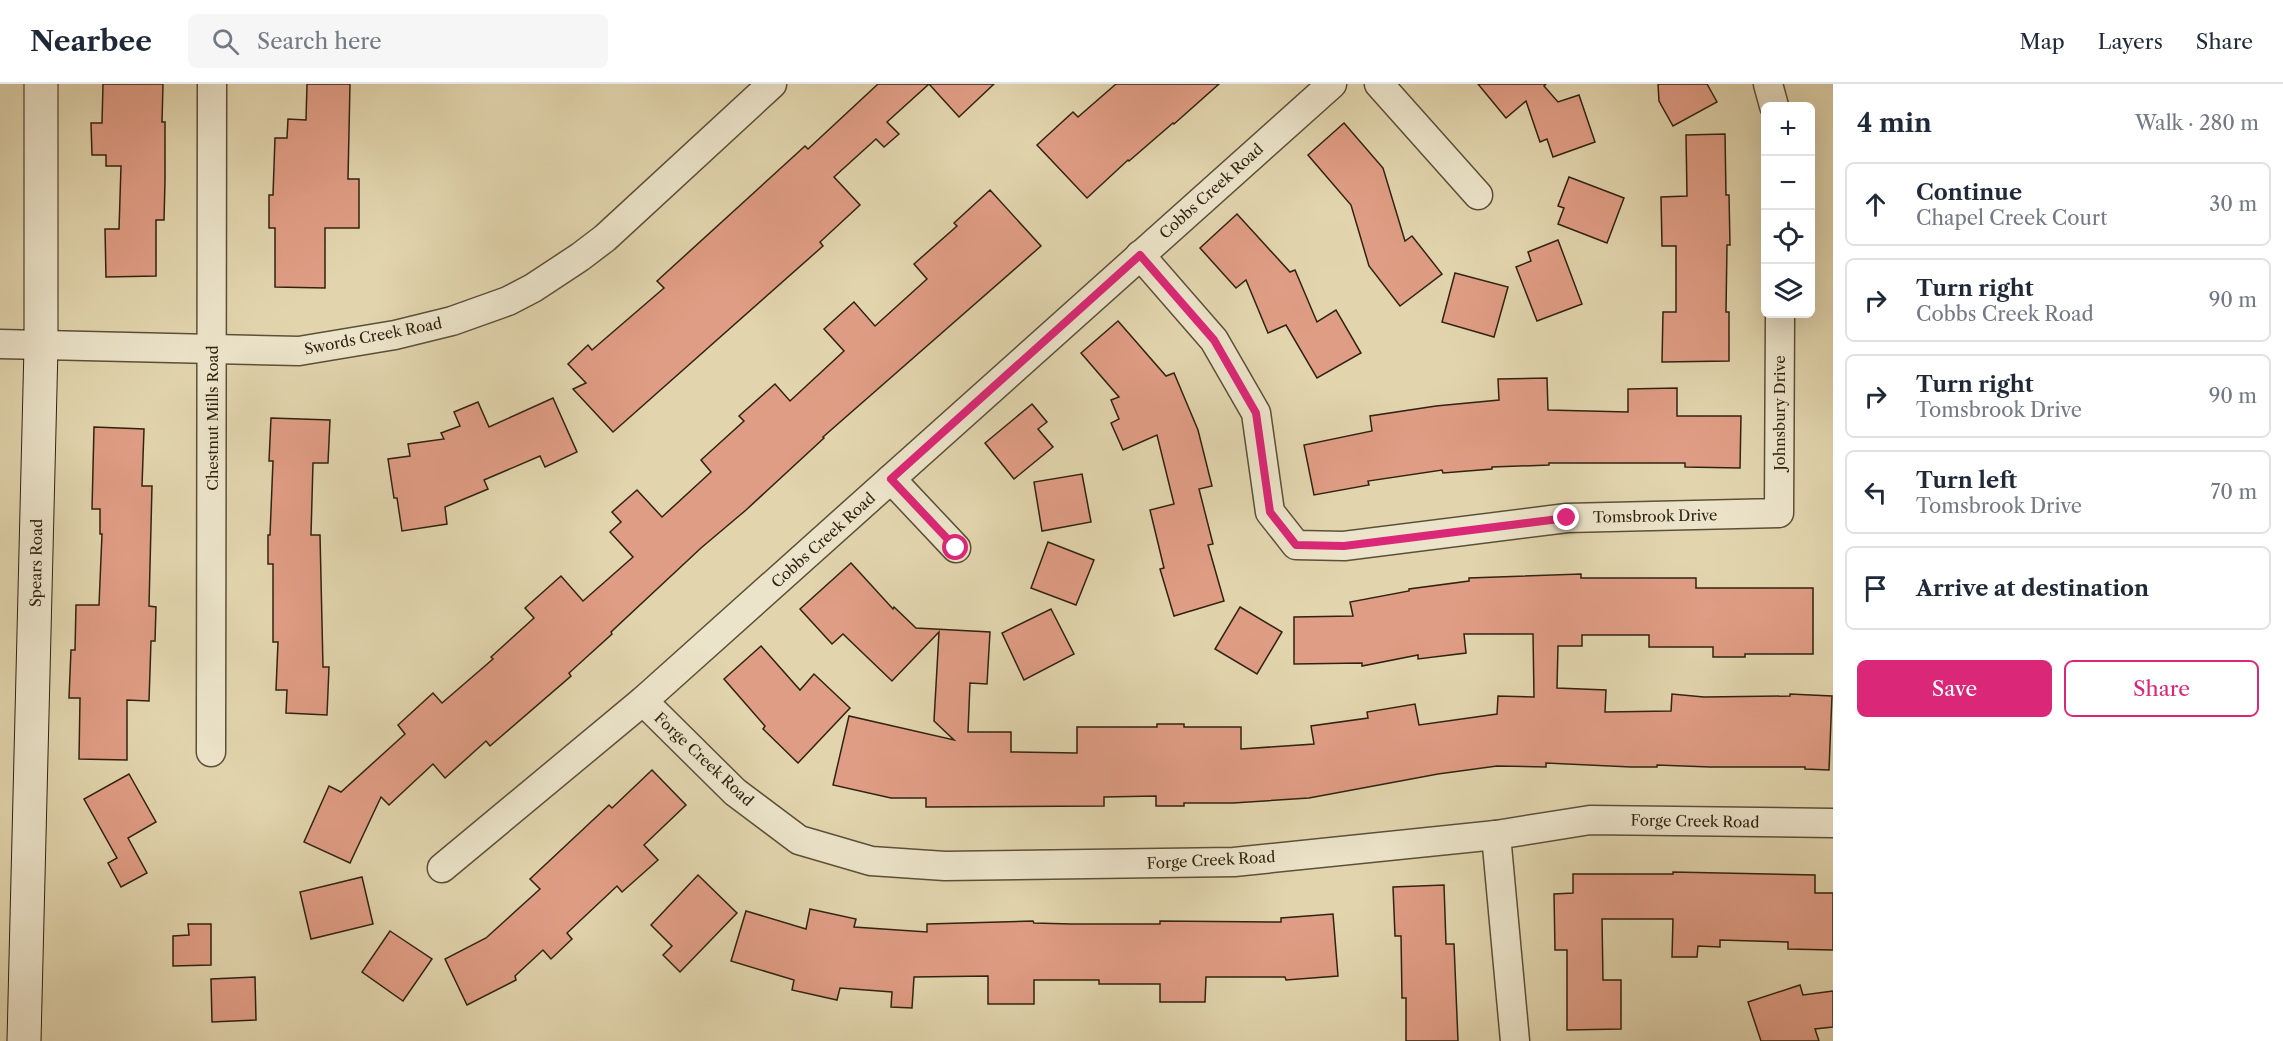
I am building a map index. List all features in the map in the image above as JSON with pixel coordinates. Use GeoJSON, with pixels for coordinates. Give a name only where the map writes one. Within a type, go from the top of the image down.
{"type":"FeatureCollection","features":[{"type":"Feature","properties":{"kind":"main road","name":"Spears Road"},"geometry":{"type":"LineString","coordinates":[[24,1041],[41,346],[41,84]]}},
{"type":"Feature","properties":{"kind":"street","name":"Chestnut Mills Road"},"geometry":{"type":"LineString","coordinates":[[212,84],[212,752]]}},
{"type":"Feature","properties":{"kind":"street","name":"Swords Creek Road"},"geometry":{"type":"LineString","coordinates":[[0,344],[299,351],[452,321],[508,301],[533,288],[580,257],[605,238],[772,84]]}},
{"type":"Feature","properties":{"kind":"street","name":"Cobbs Creek Road"},"geometry":{"type":"LineString","coordinates":[[442,868],[643,701],[1332,84]]}},
{"type":"Feature","properties":{"kind":"street"},"geometry":{"type":"LineString","coordinates":[[1379,84],[1478,195]]}},
{"type":"Feature","properties":{"kind":"street"},"geometry":{"type":"LineString","coordinates":[[1768,84],[1773,102]]}},
{"type":"Feature","properties":{"kind":"street","name":"Tomsbrook Drive"},"geometry":{"type":"LineString","coordinates":[[1140,255],[1214,340],[1256,413],[1270,512],[1296,545],[1344,546],[1567,518],[1779,513]]}},
{"type":"Feature","properties":{"kind":"street","name":"Johnsbury Drive"},"geometry":{"type":"LineString","coordinates":[[1779,513],[1780,318]]}},
{"type":"Feature","properties":{"kind":"street"},"geometry":{"type":"LineString","coordinates":[[891,479],[956,548]]}},
{"type":"Feature","properties":{"kind":"street","name":"Forge Creek Road"},"geometry":{"type":"LineString","coordinates":[[643,701],[735,792],[799,840],[871,861],[945,866],[1233,862],[1496,835],[1590,820],[1833,823]]}},
{"type":"Feature","properties":{"kind":"street"},"geometry":{"type":"LineString","coordinates":[[1496,835],[1515,1041]]}},
{"type":"Feature","properties":{"kind":"building"},"geometry":{"type":"Polygon","coordinates":[[[103,84],[163,84],[164,220],[156,220],[156,276],[106,277],[105,229],[119,229],[121,166],[106,166],[106,155],[92,155],[91,123],[102,123],[103,84]]]}},
{"type":"Feature","properties":{"kind":"building"},"geometry":{"type":"Polygon","coordinates":[[[307,84],[350,84],[348,179],[359,179],[359,228],[325,228],[325,288],[275,287],[275,228],[269,228],[269,195],[273,195],[275,138],[287,138],[288,119],[306,120],[307,84]]]}},
{"type":"Feature","properties":{"kind":"building"},"geometry":{"type":"Polygon","coordinates":[[[878,84],[929,84],[887,122],[899,134],[884,147],[876,139],[834,177],[860,205],[820,242],[823,246],[613,432],[573,389],[586,383],[568,364],[588,345],[592,350],[664,288],[657,281],[805,146],[808,149],[878,84]]]}},
{"type":"Feature","properties":{"kind":"building"},"geometry":{"type":"Polygon","coordinates":[[[929,84],[994,84],[959,117],[929,84]]]}},
{"type":"Feature","properties":{"kind":"building"},"geometry":{"type":"Polygon","coordinates":[[[1116,84],[1219,84],[1174,124],[1128,160],[1087,198],[1037,145],[1073,112],[1078,117],[1116,84]]]}},
{"type":"Feature","properties":{"kind":"building"},"geometry":{"type":"Polygon","coordinates":[[[1478,84],[1546,84],[1544,86],[1558,102],[1579,95],[1595,142],[1553,157],[1547,139],[1540,142],[1526,101],[1506,118],[1478,84]]]}},
{"type":"Feature","properties":{"kind":"building"},"geometry":{"type":"Polygon","coordinates":[[[1658,84],[1707,84],[1717,102],[1673,126],[1659,101],[1658,84]]]}},
{"type":"Feature","properties":{"kind":"building"},"geometry":{"type":"Polygon","coordinates":[[[1344,123],[1383,168],[1405,241],[1412,236],[1442,274],[1400,306],[1369,266],[1351,205],[1308,155],[1344,123]]]}},
{"type":"Feature","properties":{"kind":"building"},"geometry":{"type":"Polygon","coordinates":[[[1725,134],[1730,245],[1727,245],[1726,312],[1729,312],[1729,361],[1662,362],[1663,312],[1676,312],[1676,246],[1662,246],[1661,197],[1687,196],[1686,135],[1725,134]]]}},
{"type":"Feature","properties":{"kind":"building"},"geometry":{"type":"Polygon","coordinates":[[[1569,177],[1624,198],[1607,243],[1558,224],[1564,208],[1558,206],[1569,177]]]}},
{"type":"Feature","properties":{"kind":"building"},"geometry":{"type":"Polygon","coordinates":[[[990,190],[1041,246],[823,437],[611,632],[612,634],[569,673],[571,676],[490,746],[486,741],[445,778],[433,764],[389,805],[381,797],[350,863],[304,842],[329,786],[341,792],[405,734],[398,725],[433,693],[442,703],[493,659],[491,657],[534,618],[525,608],[561,576],[583,601],[633,557],[610,532],[621,522],[612,512],[637,490],[662,517],[711,472],[701,460],[744,421],[739,416],[775,384],[790,401],[844,351],[824,329],[854,302],[875,326],[927,279],[914,264],[957,226],[954,223],[990,190]]]}},
{"type":"Feature","properties":{"kind":"building"},"geometry":{"type":"Polygon","coordinates":[[[1237,214],[1290,272],[1295,270],[1317,322],[1336,310],[1361,353],[1317,378],[1286,325],[1268,333],[1246,280],[1236,288],[1200,248],[1237,214]]]}},
{"type":"Feature","properties":{"kind":"building"},"geometry":{"type":"Polygon","coordinates":[[[1558,240],[1582,304],[1537,321],[1516,267],[1531,261],[1528,252],[1558,240]]]}},
{"type":"Feature","properties":{"kind":"building"},"geometry":{"type":"Polygon","coordinates":[[[1455,273],[1508,287],[1494,337],[1442,322],[1455,273]]]}},
{"type":"Feature","properties":{"kind":"building"},"geometry":{"type":"Polygon","coordinates":[[[1118,321],[1166,376],[1174,373],[1198,430],[1212,486],[1199,489],[1213,544],[1208,545],[1224,601],[1174,616],[1160,569],[1164,568],[1150,510],[1174,504],[1157,435],[1123,450],[1111,423],[1119,419],[1111,400],[1119,397],[1081,353],[1118,321]]]}},
{"type":"Feature","properties":{"kind":"building"},"geometry":{"type":"Polygon","coordinates":[[[1547,378],[1548,410],[1628,412],[1628,389],[1677,388],[1677,416],[1741,416],[1740,468],[1685,467],[1685,463],[1549,463],[1549,465],[1492,467],[1492,469],[1443,473],[1442,470],[1368,481],[1369,485],[1314,495],[1304,445],[1372,431],[1370,416],[1436,406],[1499,400],[1498,379],[1547,378]]]}},
{"type":"Feature","properties":{"kind":"building"},"geometry":{"type":"Polygon","coordinates":[[[553,398],[577,452],[545,467],[540,456],[484,480],[488,489],[445,507],[447,524],[402,531],[388,459],[410,456],[408,444],[444,439],[441,433],[460,426],[454,412],[478,402],[489,427],[553,398]]]}},
{"type":"Feature","properties":{"kind":"building"},"geometry":{"type":"Polygon","coordinates":[[[1032,404],[1047,422],[1038,429],[1053,447],[1014,479],[985,443],[1032,404]]]}},
{"type":"Feature","properties":{"kind":"building"},"geometry":{"type":"Polygon","coordinates":[[[271,418],[330,420],[328,463],[313,463],[311,535],[320,535],[323,667],[329,667],[327,715],[286,713],[287,690],[276,690],[278,642],[273,642],[273,564],[268,564],[273,461],[269,461],[271,418]]]}},
{"type":"Feature","properties":{"kind":"building"},"geometry":{"type":"Polygon","coordinates":[[[94,427],[144,429],[142,486],[152,486],[149,606],[156,607],[155,641],[151,641],[149,701],[127,700],[127,760],[79,759],[80,698],[69,698],[71,650],[75,650],[76,605],[99,605],[102,534],[100,534],[100,509],[92,509],[94,427]]]}},
{"type":"Feature","properties":{"kind":"building"},"geometry":{"type":"Polygon","coordinates":[[[1082,474],[1091,522],[1042,531],[1034,482],[1082,474]]]}},
{"type":"Feature","properties":{"kind":"building"},"geometry":{"type":"Polygon","coordinates":[[[1048,542],[1094,560],[1076,605],[1031,588],[1048,542]]]}},
{"type":"Feature","properties":{"kind":"building"},"geometry":{"type":"Polygon","coordinates":[[[851,563],[893,609],[894,607],[916,628],[990,632],[987,684],[970,683],[968,732],[1011,732],[1011,752],[1077,753],[1077,727],[1157,727],[1157,724],[1184,724],[1184,727],[1241,727],[1241,749],[1314,744],[1311,726],[1368,718],[1367,712],[1415,704],[1419,725],[1497,714],[1498,696],[1534,697],[1533,634],[1464,634],[1466,653],[1418,659],[1418,655],[1362,666],[1362,663],[1294,664],[1294,617],[1353,616],[1350,602],[1409,591],[1409,589],[1469,581],[1469,578],[1581,574],[1581,578],[1696,578],[1696,588],[1813,588],[1813,654],[1745,654],[1745,657],[1713,657],[1713,647],[1649,647],[1649,635],[1582,635],[1582,646],[1558,646],[1557,688],[1606,690],[1605,712],[1671,711],[1672,694],[1704,697],[1790,696],[1790,694],[1832,696],[1829,770],[1805,769],[1805,767],[1657,765],[1657,767],[1631,767],[1546,763],[1546,767],[1497,766],[1438,774],[1309,798],[1156,806],[1156,796],[1104,797],[1104,806],[926,807],[926,798],[891,798],[833,785],[849,716],[954,740],[934,721],[939,632],[892,681],[843,634],[832,644],[800,609],[851,563]]]}},
{"type":"Feature","properties":{"kind":"building"},"geometry":{"type":"Polygon","coordinates":[[[1240,607],[1282,632],[1257,674],[1215,649],[1240,607]]]}},
{"type":"Feature","properties":{"kind":"building"},"geometry":{"type":"Polygon","coordinates":[[[1051,609],[1074,654],[1024,680],[1002,633],[1051,609]]]}},
{"type":"Feature","properties":{"kind":"building"},"geometry":{"type":"Polygon","coordinates":[[[761,646],[800,690],[814,674],[850,708],[798,763],[763,729],[765,726],[724,679],[761,646]]]}},
{"type":"Feature","properties":{"kind":"building"},"geometry":{"type":"Polygon","coordinates":[[[652,770],[686,805],[644,845],[658,860],[622,892],[617,886],[567,933],[572,939],[551,959],[543,950],[515,976],[516,980],[467,1005],[445,959],[486,938],[540,889],[530,879],[609,805],[612,808],[652,770]]]}},
{"type":"Feature","properties":{"kind":"building"},"geometry":{"type":"Polygon","coordinates":[[[129,774],[156,822],[128,838],[147,873],[121,887],[108,863],[117,858],[84,799],[129,774]]]}},
{"type":"Feature","properties":{"kind":"building"},"geometry":{"type":"Polygon","coordinates":[[[1673,872],[1815,875],[1815,893],[1833,893],[1833,950],[1788,949],[1788,942],[1720,940],[1720,947],[1698,946],[1697,957],[1672,957],[1673,919],[1602,919],[1603,980],[1621,980],[1621,1029],[1567,1030],[1567,950],[1555,950],[1554,894],[1573,893],[1573,874],[1673,874],[1673,872]]]}},
{"type":"Feature","properties":{"kind":"building"},"geometry":{"type":"Polygon","coordinates":[[[698,875],[737,913],[680,972],[663,955],[672,946],[651,925],[698,875]]]}},
{"type":"Feature","properties":{"kind":"building"},"geometry":{"type":"Polygon","coordinates":[[[362,877],[373,924],[311,939],[300,892],[362,877]]]}},
{"type":"Feature","properties":{"kind":"building"},"geometry":{"type":"Polygon","coordinates":[[[1444,885],[1446,944],[1454,944],[1458,1041],[1406,1041],[1406,998],[1402,998],[1401,936],[1395,936],[1393,887],[1444,885]]]}},
{"type":"Feature","properties":{"kind":"building"},"geometry":{"type":"Polygon","coordinates":[[[810,909],[856,919],[854,927],[927,932],[927,924],[1033,921],[1034,923],[1071,924],[1160,924],[1160,921],[1281,922],[1281,918],[1333,914],[1338,976],[1286,980],[1285,977],[1206,977],[1205,1002],[1160,1002],[1160,984],[1099,984],[1099,980],[1034,980],[1034,1004],[988,1004],[988,976],[914,977],[912,1008],[891,1007],[892,992],[840,988],[837,1000],[792,990],[794,980],[731,961],[746,911],[806,929],[810,909]]]}},
{"type":"Feature","properties":{"kind":"building"},"geometry":{"type":"Polygon","coordinates":[[[188,924],[211,924],[211,965],[173,966],[173,936],[189,935],[188,924]]]}},
{"type":"Feature","properties":{"kind":"building"},"geometry":{"type":"Polygon","coordinates":[[[390,931],[432,959],[403,1001],[362,972],[390,931]]]}},
{"type":"Feature","properties":{"kind":"building"},"geometry":{"type":"Polygon","coordinates":[[[255,977],[256,1020],[212,1022],[211,979],[255,977]]]}},
{"type":"Feature","properties":{"kind":"building"},"geometry":{"type":"Polygon","coordinates":[[[1800,985],[1803,995],[1833,991],[1833,1027],[1815,1029],[1819,1041],[1761,1041],[1748,1002],[1800,985]]]}},
{"type":"Feature","properties":{"kind":"route"},"geometry":{"type":"LineString","coordinates":[[956,548],[891,479],[1140,255],[1214,340],[1256,413],[1270,512],[1296,545],[1344,546],[1567,518]]}}]}
